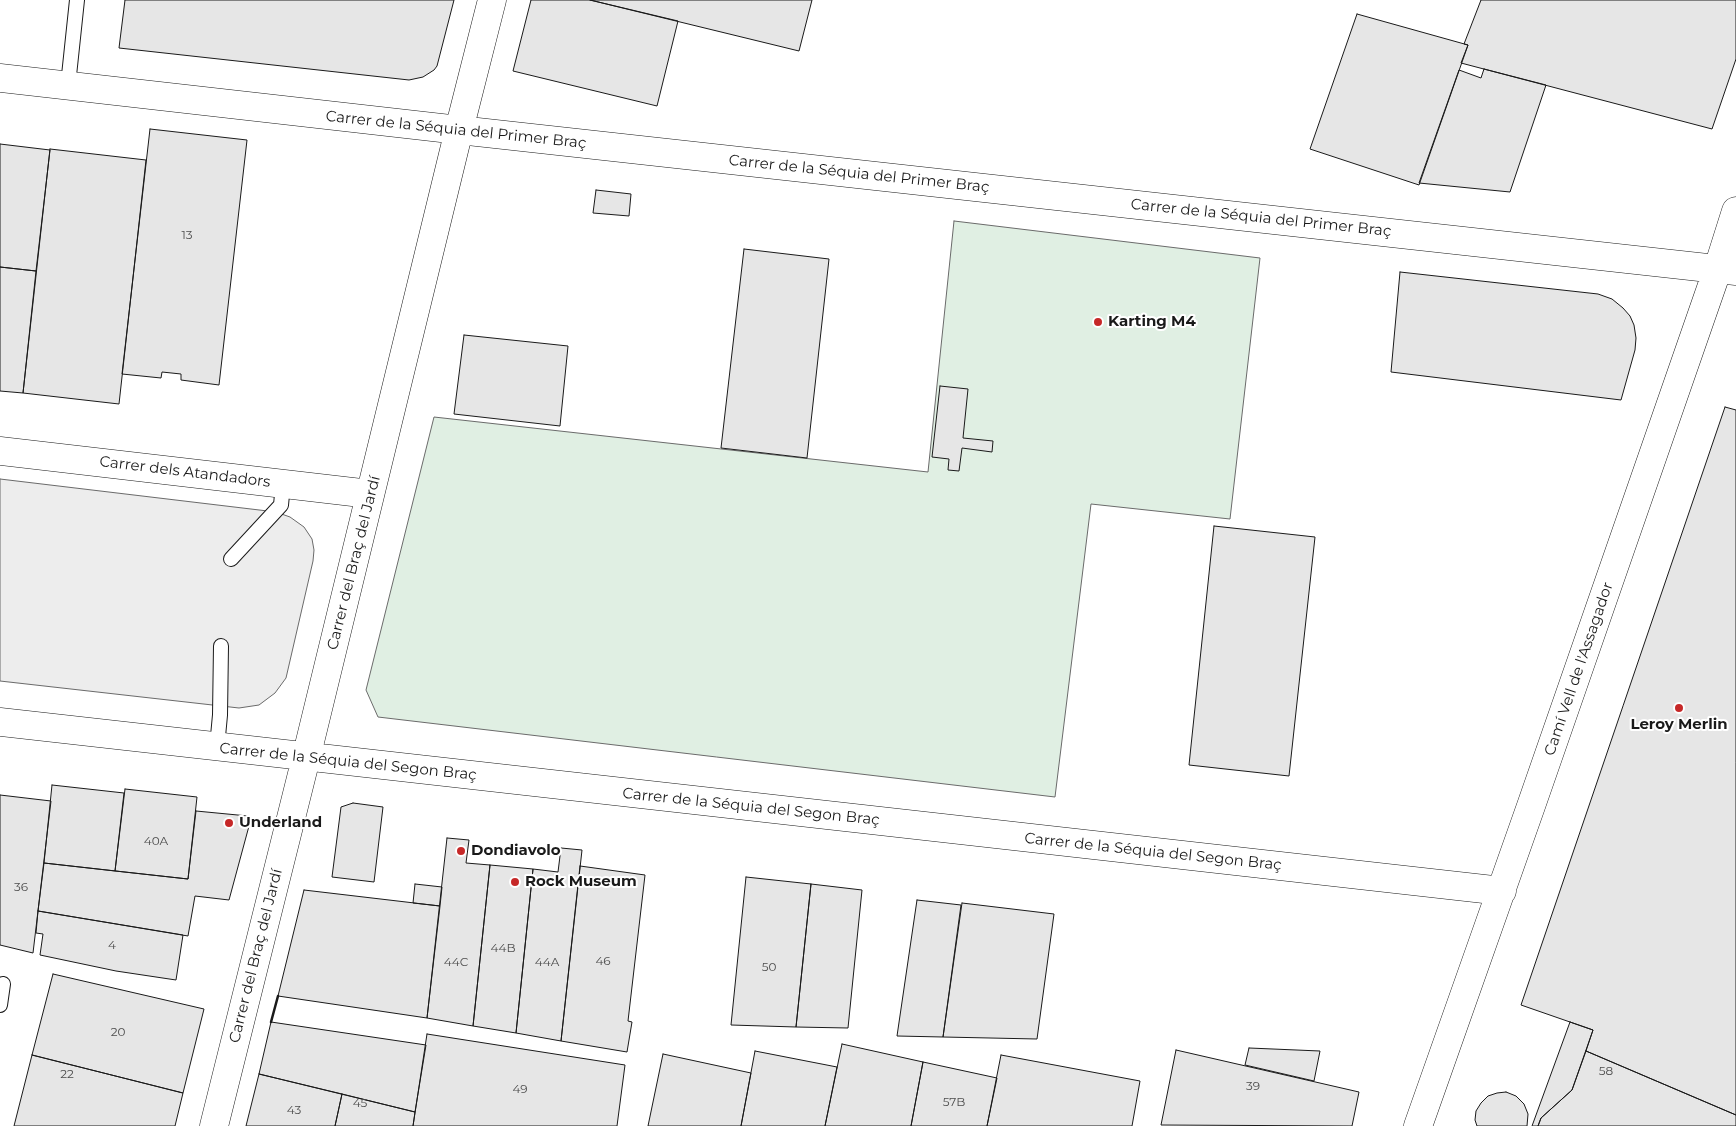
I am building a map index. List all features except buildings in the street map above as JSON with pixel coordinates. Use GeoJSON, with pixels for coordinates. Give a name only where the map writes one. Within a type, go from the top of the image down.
{"type":"FeatureCollection","features":[{"type":"Feature","properties":{"kind":"street","name":"Carrer del Braç del Jardí"},"geometry":{"type":"LineString","coordinates":[[214,1126],[306,758],[458,130],[492,0]]}},
{"type":"Feature","properties":{"kind":"street","name":"Carrer de la Séquia del Primer Braç"},"geometry":{"type":"LineString","coordinates":[[0,78],[1727,269]]}},
{"type":"Feature","properties":{"kind":"street","name":"Camí Vell de l'Assagador"},"geometry":{"type":"LineString","coordinates":[[1418,1126],[1727,269],[1736,211]]}},
{"type":"Feature","properties":{"kind":"street","name":"Carrer dels Atandadors"},"geometry":{"type":"LineString","coordinates":[[0,451],[370,494]]}},
{"type":"Feature","properties":{"kind":"street","name":"Carrer de la Séquia del Segon Braç"},"geometry":{"type":"LineString","coordinates":[[0,722],[306,758],[1502,890]]}},
{"type":"Feature","properties":{"kind":"lane"},"geometry":{"type":"LineString","coordinates":[[68,85],[77,0]]}},
{"type":"Feature","properties":{"kind":"lane"},"geometry":{"type":"LineString","coordinates":[[231,559],[281,505],[283,484]]}},
{"type":"Feature","properties":{"kind":"lane"},"geometry":{"type":"LineString","coordinates":[[217,747],[220,715],[221,646]]}},
{"type":"Feature","properties":{"kind":"lane"},"geometry":{"type":"LineString","coordinates":[[0,1005],[3,984]]}},
{"type":"Feature","properties":{"kind":"green space"},"geometry":{"type":"Polygon","coordinates":[[[954,221],[1260,258],[1230,519],[1091,504],[1055,797],[378,717],[366,690],[434,417],[928,472],[954,221]]]}},
{"type":"Feature","properties":{"kind":"shaded area"},"geometry":{"type":"Polygon","coordinates":[[[0,479],[276,512],[290,517],[304,527],[312,539],[313,561],[286,678],[275,693],[259,705],[239,708],[0,681],[0,479]]]}},
{"type":"Feature","properties":{"kind":"wall"},"geometry":{"type":"LineString","coordinates":[[271,1022],[278,996]]}},
{"type":"Feature","properties":{"kind":"place","name":"Karting M4"},"geometry":{"type":"Point","coordinates":[1098,322]}},
{"type":"Feature","properties":{"kind":"place","name":"Leroy Merlin"},"geometry":{"type":"Point","coordinates":[1679,708]}},
{"type":"Feature","properties":{"kind":"place","name":"Underland"},"geometry":{"type":"Point","coordinates":[229,823]}},
{"type":"Feature","properties":{"kind":"place","name":"Dondiavolo"},"geometry":{"type":"Point","coordinates":[461,851]}},
{"type":"Feature","properties":{"kind":"place","name":"Rock Museum"},"geometry":{"type":"Point","coordinates":[515,882]}}]}
